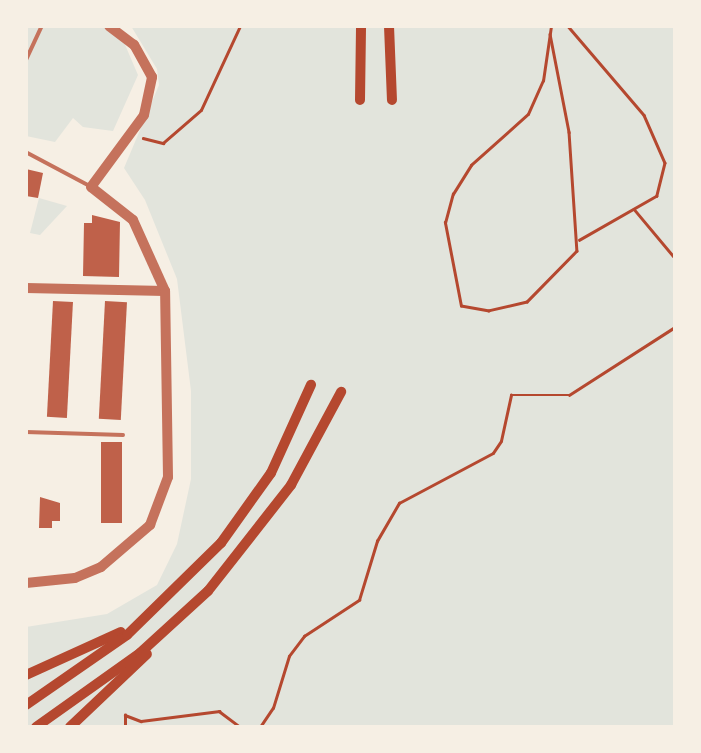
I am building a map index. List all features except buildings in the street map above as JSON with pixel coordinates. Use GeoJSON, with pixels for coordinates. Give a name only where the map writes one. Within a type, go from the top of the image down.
{"type":"FeatureCollection","features":[{"type":"Feature","properties":{"kind":"main road"},"geometry":{"type":"LineString","coordinates":[[360,100],[361,26]]}},
{"type":"Feature","properties":{"kind":"main road"},"geometry":{"type":"LineString","coordinates":[[389,26],[392,100]]}},
{"type":"Feature","properties":{"kind":"main road"},"geometry":{"type":"LineString","coordinates":[[26,705],[164,603],[250,506],[311,385]]}},
{"type":"Feature","properties":{"kind":"main road"},"geometry":{"type":"LineString","coordinates":[[70,727],[208,592],[291,485],[341,392]]}},
{"type":"Feature","properties":{"kind":"main road"},"geometry":{"type":"LineString","coordinates":[[36,727],[140,653],[208,592]]}},
{"type":"Feature","properties":{"kind":"main road"},"geometry":{"type":"LineString","coordinates":[[26,675],[95,646],[164,603]]}},
{"type":"Feature","properties":{"kind":"street"},"geometry":{"type":"LineString","coordinates":[[26,583],[75,578],[101,567],[150,525],[168,477],[165,291],[133,220],[91,187],[136,130],[152,77],[134,45],[109,26]]}},
{"type":"Feature","properties":{"kind":"street"},"geometry":{"type":"LineString","coordinates":[[26,288],[165,291]]}},
{"type":"Feature","properties":{"kind":"lane"},"geometry":{"type":"LineString","coordinates":[[26,60],[42,26]]}},
{"type":"Feature","properties":{"kind":"lane"},"geometry":{"type":"LineString","coordinates":[[26,152],[91,187]]}},
{"type":"Feature","properties":{"kind":"lane"},"geometry":{"type":"LineString","coordinates":[[26,432],[123,435]]}},
{"type":"Feature","properties":{"kind":"path"},"geometry":{"type":"LineString","coordinates":[[136,130],[146,141],[163,143],[201,110],[240,26]]}},
{"type":"Feature","properties":{"kind":"path"},"geometry":{"type":"LineString","coordinates":[[550,34],[580,240],[577,251],[527,302],[489,311],[461,306],[445,223],[453,194],[471,165],[528,114],[543,81],[551,26]]}},
{"type":"Feature","properties":{"kind":"path"},"geometry":{"type":"LineString","coordinates":[[568,26],[638,106],[657,140],[665,163],[657,195],[580,240]]}},
{"type":"Feature","properties":{"kind":"path"},"geometry":{"type":"LineString","coordinates":[[634,209],[675,258]]}},
{"type":"Feature","properties":{"kind":"path"},"geometry":{"type":"LineString","coordinates":[[260,727],[273,708],[289,656],[304,636],[359,600],[377,541],[399,503],[492,453],[502,441],[511,395],[569,395],[675,327]]}},
{"type":"Feature","properties":{"kind":"path"},"geometry":{"type":"LineString","coordinates":[[125,727],[125,715],[141,721],[219,711],[240,727]]}},
{"type":"Feature","properties":{"kind":"shaded area"},"geometry":{"type":"Polygon","coordinates":[[[26,26],[117,26],[138,75],[113,131],[83,127],[73,118],[55,142],[26,136],[26,26]]]}},
{"type":"Feature","properties":{"kind":"shaded area"},"geometry":{"type":"Polygon","coordinates":[[[131,26],[675,26],[675,727],[26,727],[26,627],[107,614],[157,585],[177,544],[191,479],[191,391],[177,279],[145,200],[124,168],[159,85],[157,69],[131,26]]]}},
{"type":"Feature","properties":{"kind":"shaded area"},"geometry":{"type":"Polygon","coordinates":[[[39,198],[67,206],[40,235],[30,233],[39,198]]]}}]}
